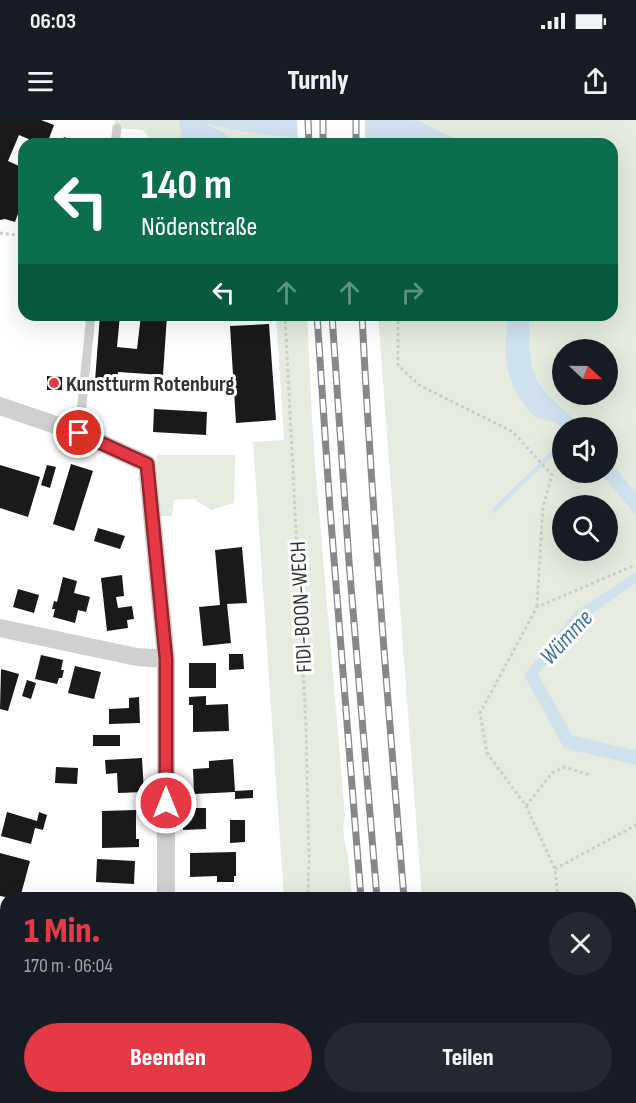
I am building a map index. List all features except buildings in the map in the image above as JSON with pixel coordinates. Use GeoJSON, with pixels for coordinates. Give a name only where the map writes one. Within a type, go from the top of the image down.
{"type":"FeatureCollection","features":[{"type":"Feature","properties":{"kind":"street"},"geometry":{"type":"LineString","coordinates":[[0,406],[79,433],[147,464],[166,659],[166,892]]}},
{"type":"Feature","properties":{"kind":"street"},"geometry":{"type":"LineString","coordinates":[[0,628],[137,657],[166,659]]}},
{"type":"Feature","properties":{"kind":"lane"},"geometry":{"type":"LineString","coordinates":[[116,138],[117,128]]}},
{"type":"Feature","properties":{"kind":"lane"},"geometry":{"type":"LineString","coordinates":[[79,433],[90,321]]}},
{"type":"Feature","properties":{"kind":"path"},"geometry":{"type":"LineString","coordinates":[[0,233],[18,235]]}},
{"type":"Feature","properties":{"kind":"path","name":"FIDI-BOON-WECH"},"geometry":{"type":"LineString","coordinates":[[285,321],[306,727],[308,892]]}},
{"type":"Feature","properties":{"kind":"path"},"geometry":{"type":"LineString","coordinates":[[398,321],[398,365],[419,385],[513,432],[552,475],[543,507],[537,607],[480,713],[487,753],[526,806],[555,869],[557,892]]}},
{"type":"Feature","properties":{"kind":"path"},"geometry":{"type":"LineString","coordinates":[[537,607],[633,566]]}},
{"type":"Feature","properties":{"kind":"path"},"geometry":{"type":"LineString","coordinates":[[526,806],[552,773],[564,767],[590,776]]}},
{"type":"Feature","properties":{"kind":"path"},"geometry":{"type":"LineString","coordinates":[[555,869],[636,825]]}},
{"type":"Feature","properties":{"kind":"shaded area"},"geometry":{"type":"Polygon","coordinates":[[[113,120],[297,120],[298,138],[149,138],[143,130],[117,128],[113,120]]]}},
{"type":"Feature","properties":{"kind":"shaded area"},"geometry":{"type":"Polygon","coordinates":[[[365,120],[636,120],[636,892],[422,892],[378,321],[618,321],[618,138],[365,138],[365,120]]]}},
{"type":"Feature","properties":{"kind":"shaded area"},"geometry":{"type":"Polygon","coordinates":[[[276,321],[307,321],[312,426],[345,816],[343,829],[351,892],[284,892],[253,442],[284,440],[276,321]]]}},
{"type":"Feature","properties":{"kind":"shaded area"},"geometry":{"type":"Polygon","coordinates":[[[156,455],[235,455],[234,503],[211,510],[194,499],[174,500],[172,516],[161,516],[156,455]]]}},
{"type":"Feature","properties":{"kind":"water"},"geometry":{"type":"Polygon","coordinates":[[[200,120],[414,120],[453,138],[298,138],[210,125],[200,120]]]}},
{"type":"Feature","properties":{"kind":"water"},"geometry":{"type":"Polygon","coordinates":[[[508,321],[530,321],[530,353],[533,371],[542,388],[552,399],[552,405],[559,405],[572,417],[552,417],[552,422],[533,415],[517,394],[512,383],[506,351],[508,321]]]}},
{"type":"Feature","properties":{"kind":"water"},"geometry":{"type":"Polygon","coordinates":[[[618,470],[636,493],[636,515],[609,483],[618,483],[618,470]]]}},
{"type":"Feature","properties":{"kind":"water","name":"Wümme"},"geometry":{"type":"Polygon","coordinates":[[[636,572],[636,583],[581,621],[538,674],[572,735],[636,749],[636,765],[564,748],[524,675],[575,612],[636,572]]]}},
{"type":"Feature","properties":{"kind":"pier"},"geometry":{"type":"Polygon","coordinates":[[[297,120],[365,120],[365,138],[298,138],[297,120]]]}},
{"type":"Feature","properties":{"kind":"waterway"},"geometry":{"type":"LineString","coordinates":[[193,120],[196,136],[201,138]]}},
{"type":"Feature","properties":{"kind":"waterway"},"geometry":{"type":"LineString","coordinates":[[494,510],[552,454]]}},
{"type":"Feature","properties":{"kind":"railway"},"geometry":{"type":"LineString","coordinates":[[308,120],[309,138]]}},
{"type":"Feature","properties":{"kind":"railway"},"geometry":{"type":"LineString","coordinates":[[323,120],[323,138]]}},
{"type":"Feature","properties":{"kind":"railway"},"geometry":{"type":"LineString","coordinates":[[356,120],[356,138]]}},
{"type":"Feature","properties":{"kind":"railway"},"geometry":{"type":"LineString","coordinates":[[317,321],[361,892]]}},
{"type":"Feature","properties":{"kind":"railway"},"geometry":{"type":"LineString","coordinates":[[332,321],[349,562],[376,892]]}},
{"type":"Feature","properties":{"kind":"railway"},"geometry":{"type":"LineString","coordinates":[[362,321],[375,534],[404,892]]}},
{"type":"Feature","properties":{"kind":"place","name":"Kunstturm Rotenburg"},"geometry":{"type":"Point","coordinates":[54,383]}},
{"type":"Feature","properties":{"kind":"route"},"geometry":{"type":"LineString","coordinates":[[79,433],[147,464],[166,659],[166,803]]}}]}
